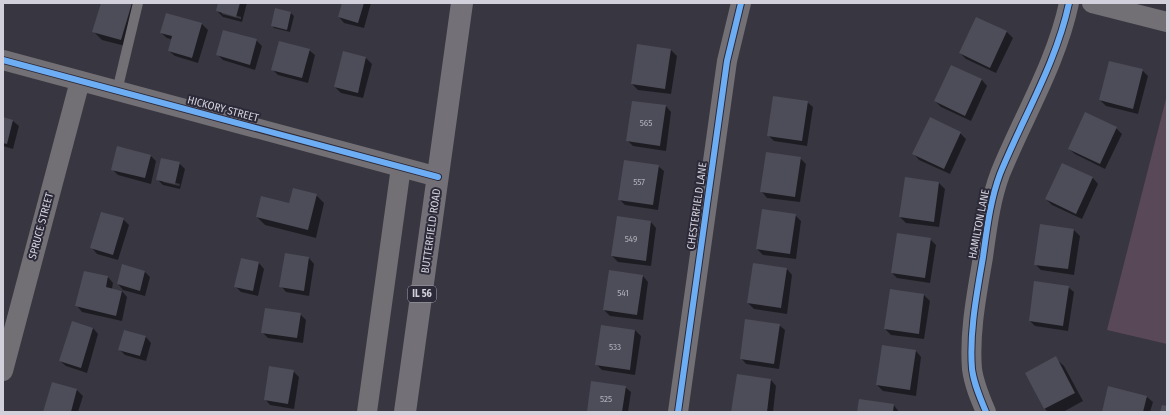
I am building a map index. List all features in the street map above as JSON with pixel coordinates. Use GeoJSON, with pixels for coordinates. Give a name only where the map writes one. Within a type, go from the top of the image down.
{"type":"FeatureCollection","features":[{"type":"Feature","properties":{"kind":"main road","name":"BUTTERFIELD ROAD"},"geometry":{"type":"LineString","coordinates":[[405,412],[462,3]]}},
{"type":"Feature","properties":{"kind":"street","name":"CHESTERFIELD LANE"},"geometry":{"type":"LineString","coordinates":[[678,412],[727,61],[741,3]]}},
{"type":"Feature","properties":{"kind":"street","name":"HAMILTON LANE"},"geometry":{"type":"LineString","coordinates":[[986,412],[972,370],[972,340],[991,204],[1000,175],[1054,56],[1069,3]]}},
{"type":"Feature","properties":{"kind":"street"},"geometry":{"type":"LineString","coordinates":[[1092,3],[1167,22]]}},
{"type":"Feature","properties":{"kind":"street","name":"HICKORY STREET"},"geometry":{"type":"LineString","coordinates":[[3,60],[438,177]]}},
{"type":"Feature","properties":{"kind":"street","name":"SPRUCE STREET"},"geometry":{"type":"LineString","coordinates":[[3,371],[80,81]]}},
{"type":"Feature","properties":{"kind":"street"},"geometry":{"type":"LineString","coordinates":[[367,412],[401,167]]}},
{"type":"Feature","properties":{"kind":"lane"},"geometry":{"type":"LineString","coordinates":[[117,91],[138,3]]}},
{"type":"Feature","properties":{"kind":"shaded area"},"geometry":{"type":"Polygon","coordinates":[[[1167,95],[1167,344],[1107,330],[1167,95]]]}},
{"type":"Feature","properties":{"kind":"building"},"geometry":{"type":"Polygon","coordinates":[[[101,3],[132,3],[121,40],[92,32],[101,3]]]}},
{"type":"Feature","properties":{"kind":"building"},"geometry":{"type":"Polygon","coordinates":[[[218,3],[240,3],[236,17],[216,11],[218,3]]]}},
{"type":"Feature","properties":{"kind":"building"},"geometry":{"type":"Polygon","coordinates":[[[342,3],[364,3],[358,23],[338,17],[342,3]]]}},
{"type":"Feature","properties":{"kind":"building"},"geometry":{"type":"Polygon","coordinates":[[[275,8],[291,12],[287,30],[271,26],[275,8]]]}},
{"type":"Feature","properties":{"kind":"building"},"geometry":{"type":"Polygon","coordinates":[[[166,13],[202,23],[192,58],[168,51],[172,36],[160,33],[166,13]]]}},
{"type":"Feature","properties":{"kind":"building"},"geometry":{"type":"Polygon","coordinates":[[[976,17],[1007,31],[990,68],[959,53],[976,17]]]}},
{"type":"Feature","properties":{"kind":"building"},"geometry":{"type":"Polygon","coordinates":[[[223,30],[257,39],[250,65],[216,55],[223,30]]]}},
{"type":"Feature","properties":{"kind":"building"},"geometry":{"type":"Polygon","coordinates":[[[279,41],[310,49],[302,78],[271,70],[279,41]]]}},
{"type":"Feature","properties":{"kind":"building"},"geometry":{"type":"Polygon","coordinates":[[[637,44],[671,49],[665,89],[631,84],[637,44]]]}},
{"type":"Feature","properties":{"kind":"building"},"geometry":{"type":"Polygon","coordinates":[[[343,51],[366,57],[358,93],[334,87],[343,51]]]}},
{"type":"Feature","properties":{"kind":"building"},"geometry":{"type":"Polygon","coordinates":[[[1109,61],[1143,69],[1133,109],[1099,100],[1109,61]]]}},
{"type":"Feature","properties":{"kind":"building"},"geometry":{"type":"Polygon","coordinates":[[[951,65],[982,79],[965,116],[934,101],[951,65]]]}},
{"type":"Feature","properties":{"kind":"building"},"geometry":{"type":"Polygon","coordinates":[[[773,96],[808,101],[802,141],[767,136],[773,96]]]}},
{"type":"Feature","properties":{"kind":"building"},"geometry":{"type":"Polygon","coordinates":[[[632,101],[666,105],[660,146],[626,141],[632,101]]]}},
{"type":"Feature","properties":{"kind":"building"},"geometry":{"type":"Polygon","coordinates":[[[1085,112],[1117,127],[1100,164],[1068,149],[1085,112]]]}},
{"type":"Feature","properties":{"kind":"building"},"geometry":{"type":"Polygon","coordinates":[[[3,117],[13,120],[7,144],[3,143],[3,117]]]}},
{"type":"Feature","properties":{"kind":"building"},"geometry":{"type":"Polygon","coordinates":[[[930,117],[961,132],[944,169],[912,154],[930,117]]]}},
{"type":"Feature","properties":{"kind":"building"},"geometry":{"type":"Polygon","coordinates":[[[117,146],[151,155],[145,178],[111,170],[117,146]]]}},
{"type":"Feature","properties":{"kind":"building"},"geometry":{"type":"Polygon","coordinates":[[[766,152],[801,157],[795,197],[760,192],[766,152]]]}},
{"type":"Feature","properties":{"kind":"building"},"geometry":{"type":"Polygon","coordinates":[[[161,158],[180,162],[175,184],[156,180],[161,158]]]}},
{"type":"Feature","properties":{"kind":"building"},"geometry":{"type":"Polygon","coordinates":[[[624,160],[659,165],[653,205],[618,200],[624,160]]]}},
{"type":"Feature","properties":{"kind":"building"},"geometry":{"type":"Polygon","coordinates":[[[1062,163],[1093,177],[1076,214],[1045,199],[1062,163]]]}},
{"type":"Feature","properties":{"kind":"building"},"geometry":{"type":"Polygon","coordinates":[[[905,177],[939,182],[934,222],[899,217],[905,177]]]}},
{"type":"Feature","properties":{"kind":"building"},"geometry":{"type":"Polygon","coordinates":[[[293,188],[317,194],[308,230],[256,217],[261,196],[289,203],[293,188]]]}},
{"type":"Feature","properties":{"kind":"building"},"geometry":{"type":"Polygon","coordinates":[[[762,209],[796,214],[790,254],[756,249],[762,209]]]}},
{"type":"Feature","properties":{"kind":"building"},"geometry":{"type":"Polygon","coordinates":[[[101,212],[124,218],[113,255],[90,248],[101,212]]]}},
{"type":"Feature","properties":{"kind":"building"},"geometry":{"type":"Polygon","coordinates":[[[617,216],[651,221],[646,261],[611,256],[617,216]]]}},
{"type":"Feature","properties":{"kind":"building"},"geometry":{"type":"Polygon","coordinates":[[[1040,224],[1074,229],[1068,269],[1034,265],[1040,224]]]}},
{"type":"Feature","properties":{"kind":"building"},"geometry":{"type":"Polygon","coordinates":[[[897,233],[931,238],[925,278],[891,273],[897,233]]]}},
{"type":"Feature","properties":{"kind":"building"},"geometry":{"type":"Polygon","coordinates":[[[285,253],[309,257],[304,291],[279,287],[285,253]]]}},
{"type":"Feature","properties":{"kind":"building"},"geometry":{"type":"Polygon","coordinates":[[[241,258],[259,262],[253,291],[234,287],[241,258]]]}},
{"type":"Feature","properties":{"kind":"building"},"geometry":{"type":"Polygon","coordinates":[[[753,263],[787,268],[781,308],[747,303],[753,263]]]}},
{"type":"Feature","properties":{"kind":"building"},"geometry":{"type":"Polygon","coordinates":[[[122,264],[145,271],[140,291],[117,284],[122,264]]]}},
{"type":"Feature","properties":{"kind":"building"},"geometry":{"type":"Polygon","coordinates":[[[609,270],[643,275],[637,315],[603,310],[609,270]]]}},
{"type":"Feature","properties":{"kind":"building"},"geometry":{"type":"Polygon","coordinates":[[[84,271],[108,276],[106,287],[122,291],[116,316],[75,306],[84,271]]]}},
{"type":"Feature","properties":{"kind":"building"},"geometry":{"type":"Polygon","coordinates":[[[1034,281],[1069,286],[1063,326],[1029,321],[1034,281]]]}},
{"type":"Feature","properties":{"kind":"building"},"geometry":{"type":"Polygon","coordinates":[[[890,289],[924,294],[919,334],[884,329],[890,289]]]}},
{"type":"Feature","properties":{"kind":"building"},"geometry":{"type":"Polygon","coordinates":[[[265,308],[301,313],[297,338],[261,333],[265,308]]]}},
{"type":"Feature","properties":{"kind":"building"},"geometry":{"type":"Polygon","coordinates":[[[745,319],[780,324],[774,364],[740,359],[745,319]]]}},
{"type":"Feature","properties":{"kind":"building"},"geometry":{"type":"Polygon","coordinates":[[[72,321],[93,328],[81,368],[59,361],[72,321]]]}},
{"type":"Feature","properties":{"kind":"building"},"geometry":{"type":"Polygon","coordinates":[[[601,325],[635,330],[630,370],[595,365],[601,325]]]}},
{"type":"Feature","properties":{"kind":"building"},"geometry":{"type":"Polygon","coordinates":[[[124,330],[146,336],[140,356],[118,350],[124,330]]]}},
{"type":"Feature","properties":{"kind":"building"},"geometry":{"type":"Polygon","coordinates":[[[882,345],[916,350],[910,390],[876,385],[882,345]]]}},
{"type":"Feature","properties":{"kind":"building"},"geometry":{"type":"Polygon","coordinates":[[[1056,356],[1075,393],[1044,409],[1025,373],[1056,356]]]}},
{"type":"Feature","properties":{"kind":"building"},"geometry":{"type":"Polygon","coordinates":[[[269,366],[294,370],[288,404],[264,400],[269,366]]]}},
{"type":"Feature","properties":{"kind":"building"},"geometry":{"type":"Polygon","coordinates":[[[737,374],[771,379],[767,412],[731,412],[737,374]]]}},
{"type":"Feature","properties":{"kind":"building"},"geometry":{"type":"Polygon","coordinates":[[[591,381],[626,386],[622,412],[587,412],[591,381]]]}},
{"type":"Feature","properties":{"kind":"building"},"geometry":{"type":"Polygon","coordinates":[[[52,382],[77,389],[71,412],[43,412],[52,382]]]}},
{"type":"Feature","properties":{"kind":"building"},"geometry":{"type":"Polygon","coordinates":[[[1108,386],[1147,396],[1143,412],[1102,412],[1108,386]]]}},
{"type":"Feature","properties":{"kind":"building"},"geometry":{"type":"Polygon","coordinates":[[[859,399],[894,404],[893,412],[857,412],[859,399]]]}},
{"type":"Feature","properties":{"kind":"building"},"geometry":{"type":"Polygon","coordinates":[[[1162,405],[1167,406],[1167,412],[1160,412],[1162,405]]]}},
{"type":"Feature","properties":{"kind":"cycle path"},"geometry":{"type":"LineString","coordinates":[[678,412],[727,61],[741,3]]}},
{"type":"Feature","properties":{"kind":"cycle path"},"geometry":{"type":"LineString","coordinates":[[986,412],[973,375],[971,355],[976,299],[991,205],[1000,174],[1048,69],[1063,26],[1069,3]]}},
{"type":"Feature","properties":{"kind":"cycle path"},"geometry":{"type":"LineString","coordinates":[[3,60],[438,177]]}}]}
